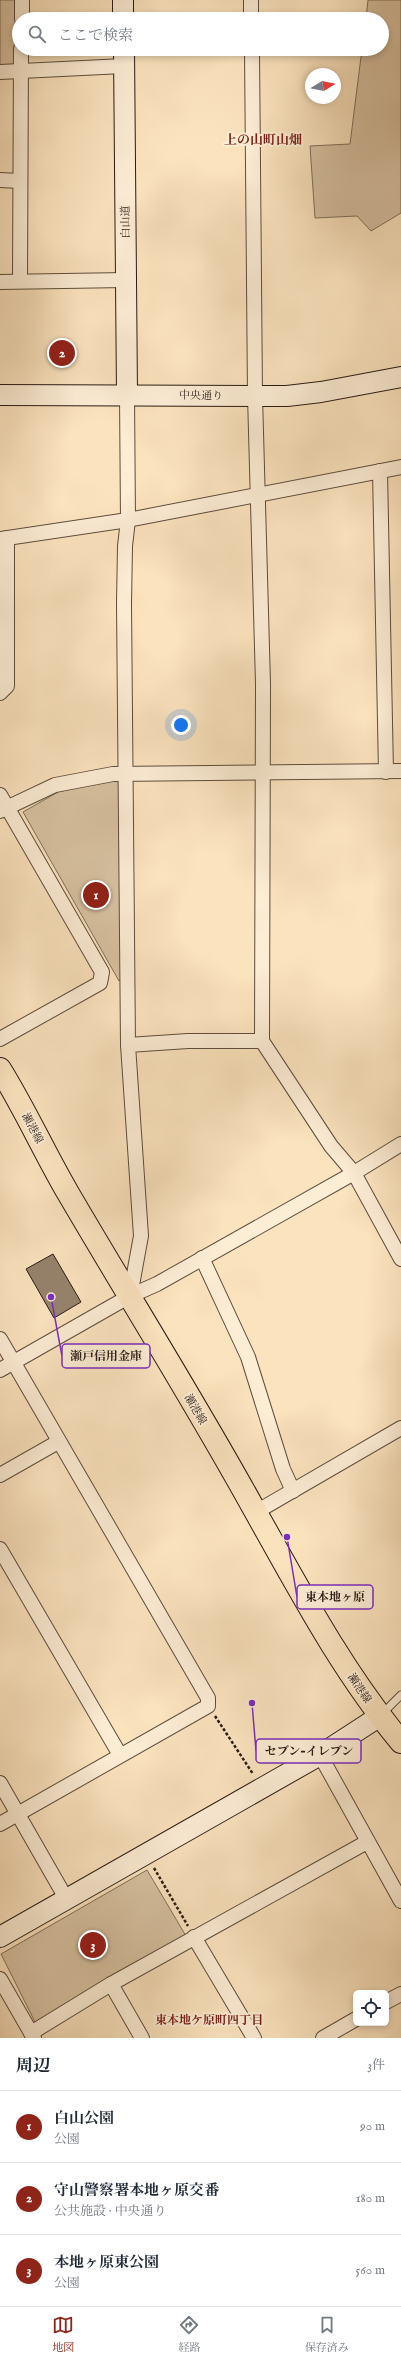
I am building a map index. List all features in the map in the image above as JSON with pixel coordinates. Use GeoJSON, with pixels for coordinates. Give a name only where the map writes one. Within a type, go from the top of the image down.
{"type":"FeatureCollection","features":[{"type":"Feature","properties":{"kind":"highway","name":"瀬港線"},"geometry":{"type":"LineString","coordinates":[[0,1069],[67,1191],[130,1296],[256,1512],[260,1522],[349,1672],[380,1716],[401,1742]]}},
{"type":"Feature","properties":{"kind":"street"},"geometry":{"type":"LineString","coordinates":[[22,0],[22,12]]}},
{"type":"Feature","properties":{"kind":"street"},"geometry":{"type":"LineString","coordinates":[[123,0],[123,12]]}},
{"type":"Feature","properties":{"kind":"street"},"geometry":{"type":"LineString","coordinates":[[251,0],[251,12]]}},
{"type":"Feature","properties":{"kind":"street"},"geometry":{"type":"LineString","coordinates":[[20,282],[22,56]]}},
{"type":"Feature","properties":{"kind":"street"},"geometry":{"type":"LineString","coordinates":[[252,56],[257,496],[263,684],[262,1041],[330,1146],[354,1173],[401,1259]]}},
{"type":"Feature","properties":{"kind":"street"},"geometry":{"type":"LineString","coordinates":[[0,72],[21,71],[124,57]]}},
{"type":"Feature","properties":{"kind":"street","name":"白山道"},"geometry":{"type":"LineString","coordinates":[[124,57],[127,395]]}},
{"type":"Feature","properties":{"kind":"street"},"geometry":{"type":"LineString","coordinates":[[0,180],[20,181]]}},
{"type":"Feature","properties":{"kind":"street"},"geometry":{"type":"LineString","coordinates":[[0,282],[126,280]]}},
{"type":"Feature","properties":{"kind":"street","name":"中央通り"},"geometry":{"type":"LineString","coordinates":[[0,395],[256,396],[321,392],[401,377]]}},
{"type":"Feature","properties":{"kind":"street"},"geometry":{"type":"LineString","coordinates":[[127,395],[128,520],[125,546],[124,603],[128,1045],[141,1236],[130,1296]]}},
{"type":"Feature","properties":{"kind":"street"},"geometry":{"type":"LineString","coordinates":[[0,693],[7,686],[3,539],[128,520],[229,499],[257,496],[401,467]]}},
{"type":"Feature","properties":{"kind":"street"},"geometry":{"type":"LineString","coordinates":[[380,471],[386,772]]}},
{"type":"Feature","properties":{"kind":"street"},"geometry":{"type":"LineString","coordinates":[[4,809],[55,785],[126,773],[401,771]]}},
{"type":"Feature","properties":{"kind":"street"},"geometry":{"type":"LineString","coordinates":[[0,795],[4,809],[102,972],[100,983],[0,1039]]}},
{"type":"Feature","properties":{"kind":"street"},"geometry":{"type":"LineString","coordinates":[[128,1045],[188,1041],[262,1041]]}},
{"type":"Feature","properties":{"kind":"street"},"geometry":{"type":"LineString","coordinates":[[0,1370],[130,1296],[157,1284],[354,1173],[401,1144]]}},
{"type":"Feature","properties":{"kind":"street"},"geometry":{"type":"LineString","coordinates":[[202,1258],[248,1357],[283,1469],[293,1491]]}},
{"type":"Feature","properties":{"kind":"street"},"geometry":{"type":"LineString","coordinates":[[0,1339],[58,1442],[208,1698],[208,1706],[0,1824]]}},
{"type":"Feature","properties":{"kind":"street"},"geometry":{"type":"LineString","coordinates":[[256,1512],[401,1428]]}},
{"type":"Feature","properties":{"kind":"street"},"geometry":{"type":"LineString","coordinates":[[0,1475],[58,1442]]}},
{"type":"Feature","properties":{"kind":"street"},"geometry":{"type":"LineString","coordinates":[[0,1549],[120,1755]]}},
{"type":"Feature","properties":{"kind":"street"},"geometry":{"type":"LineString","coordinates":[[0,1937],[320,1755],[380,1716]]}},
{"type":"Feature","properties":{"kind":"street"},"geometry":{"type":"LineString","coordinates":[[320,1755],[401,1901]]}},
{"type":"Feature","properties":{"kind":"street"},"geometry":{"type":"LineString","coordinates":[[0,1783],[67,1900]]}},
{"type":"Feature","properties":{"kind":"street"},"geometry":{"type":"LineString","coordinates":[[0,1979],[33,2035],[111,1984],[367,1842]]}},
{"type":"Feature","properties":{"kind":"street"},"geometry":{"type":"LineString","coordinates":[[194,1937],[254,2038]]}},
{"type":"Feature","properties":{"kind":"street"},"geometry":{"type":"LineString","coordinates":[[111,1984],[142,2038]]}},
{"type":"Feature","properties":{"kind":"street"},"geometry":{"type":"LineString","coordinates":[[389,2000],[401,1994]]}},
{"type":"Feature","properties":{"kind":"street"},"geometry":{"type":"LineString","coordinates":[[323,2038],[353,2021]]}},
{"type":"Feature","properties":{"kind":"lane"},"geometry":{"type":"LineString","coordinates":[[380,1716],[401,1695]]}},
{"type":"Feature","properties":{"kind":"path"},"geometry":{"type":"LineString","coordinates":[[208,1706],[262,1787]]}},
{"type":"Feature","properties":{"kind":"path"},"geometry":{"type":"LineString","coordinates":[[146,1854],[194,1937]]}},
{"type":"Feature","properties":{"kind":"shaded area"},"geometry":{"type":"Polygon","coordinates":[[[0,0],[22,0],[20,12],[12,12],[12,56],[20,56],[21,71],[0,72],[0,0]]]}},
{"type":"Feature","properties":{"kind":"shaded area"},"geometry":{"type":"Polygon","coordinates":[[[368,0],[401,0],[401,213],[371,231],[357,216],[315,218],[310,146],[350,144],[361,56],[389,56],[389,12],[367,12],[368,0]]]}},
{"type":"Feature","properties":{"kind":"shaded area"},"geometry":{"type":"Polygon","coordinates":[[[121,777],[123,978],[119,981],[23,812],[58,792],[121,777]]]}},
{"type":"Feature","properties":{"kind":"shaded area"},"geometry":{"type":"Polygon","coordinates":[[[147,1870],[186,1936],[35,2022],[1,1954],[147,1870]]]}},
{"type":"Feature","properties":{"kind":"building"},"geometry":{"type":"Polygon","coordinates":[[[53,1254],[81,1302],[54,1318],[26,1269],[53,1254]]]}},
{"type":"Feature","properties":{"kind":"place","name":"守山警察署本地ヶ原交番"},"geometry":{"type":"Point","coordinates":[62,353]}},
{"type":"Feature","properties":{"kind":"place","name":"白山公園"},"geometry":{"type":"Point","coordinates":[96,895]}},
{"type":"Feature","properties":{"kind":"place","name":"瀬戸信用金庫"},"geometry":{"type":"Point","coordinates":[51,1297]}},
{"type":"Feature","properties":{"kind":"place","name":"東本地ヶ原"},"geometry":{"type":"Point","coordinates":[287,1537]}},
{"type":"Feature","properties":{"kind":"place","name":"セブン-イレブン"},"geometry":{"type":"Point","coordinates":[252,1703]}},
{"type":"Feature","properties":{"kind":"place","name":"本地ヶ原東公園"},"geometry":{"type":"Point","coordinates":[93,1945]}},
{"type":"Feature","properties":{"kind":"district","name":"上の山町山畑"},"geometry":{"type":"Point","coordinates":[263,139]}},
{"type":"Feature","properties":{"kind":"district","name":"東本地ケ原町四丁目"},"geometry":{"type":"Point","coordinates":[209,2020]}}]}
